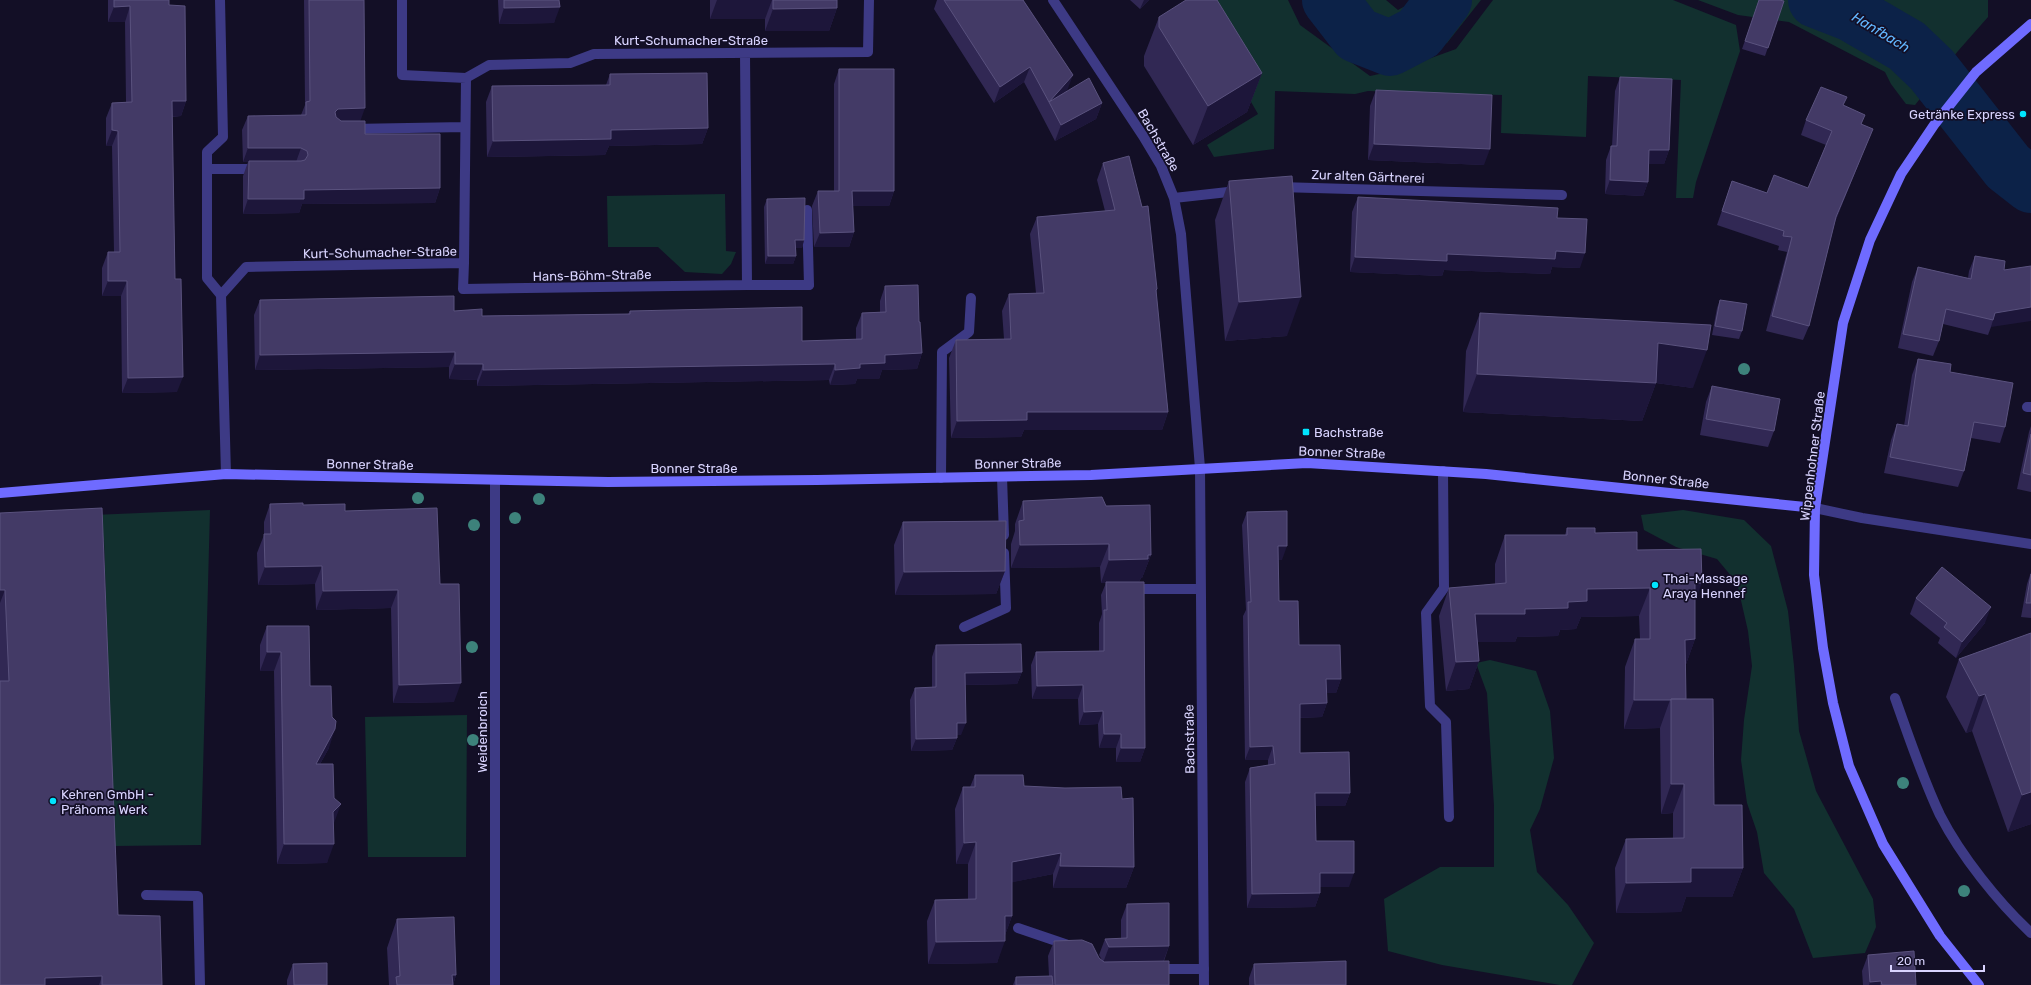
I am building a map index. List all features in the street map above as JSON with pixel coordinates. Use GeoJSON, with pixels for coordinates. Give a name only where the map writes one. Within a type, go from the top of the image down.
{"type":"FeatureCollection","features":[{"type":"Feature","properties":{"kind":"main road","name":"Wippenhohner Straße"},"geometry":{"type":"LineString","coordinates":[[1979,985],[1940,936],[1883,844],[1849,766],[1833,703],[1823,648],[1814,575],[1815,508],[1843,323],[1870,240],[1901,174],[1934,125],[1976,72],[2031,24]]}},
{"type":"Feature","properties":{"kind":"main road","name":"Bonner Straße"},"geometry":{"type":"LineString","coordinates":[[0,493],[226,474],[608,482],[1002,477],[1129,473],[1307,463],[1486,474],[1815,508]]}},
{"type":"Feature","properties":{"kind":"street"},"geometry":{"type":"LineString","coordinates":[[220,0],[223,137],[207,152],[207,278],[221,295],[226,474]]}},
{"type":"Feature","properties":{"kind":"street","name":"Kurt-Schumacher-Straße"},"geometry":{"type":"LineString","coordinates":[[402,0],[402,76],[466,78],[489,66],[570,64],[594,54],[868,52],[869,0]]}},
{"type":"Feature","properties":{"kind":"street","name":"Bachstraße"},"geometry":{"type":"LineString","coordinates":[[1053,0],[1143,136],[1161,166],[1174,198],[1181,234],[1200,468],[1204,985]]}},
{"type":"Feature","properties":{"kind":"street"},"geometry":{"type":"LineString","coordinates":[[745,54],[747,285]]}},
{"type":"Feature","properties":{"kind":"street","name":"Kurt-Schumacher-Straße"},"geometry":{"type":"LineString","coordinates":[[221,295],[246,267],[464,263],[466,78]]}},
{"type":"Feature","properties":{"kind":"street"},"geometry":{"type":"LineString","coordinates":[[343,129],[465,127]]}},
{"type":"Feature","properties":{"kind":"street"},"geometry":{"type":"LineString","coordinates":[[207,169],[266,169]]}},
{"type":"Feature","properties":{"kind":"street","name":"Zur alten Gärtnerei"},"geometry":{"type":"LineString","coordinates":[[1272,188],[1316,187],[1562,195]]}},
{"type":"Feature","properties":{"kind":"street"},"geometry":{"type":"LineString","coordinates":[[1174,198],[1249,190]]}},
{"type":"Feature","properties":{"kind":"street","name":"Hans-Böhm-Straße"},"geometry":{"type":"LineString","coordinates":[[464,263],[463,289],[809,285],[807,210]]}},
{"type":"Feature","properties":{"kind":"street"},"geometry":{"type":"LineString","coordinates":[[941,478],[942,352],[969,332],[971,298]]}},
{"type":"Feature","properties":{"kind":"street"},"geometry":{"type":"LineString","coordinates":[[1443,471],[1444,588],[1426,613],[1430,706],[1446,722],[1449,817]]}},
{"type":"Feature","properties":{"kind":"street"},"geometry":{"type":"LineString","coordinates":[[964,627],[1006,608],[1002,477]]}},
{"type":"Feature","properties":{"kind":"street","name":"Weidenbroich"},"geometry":{"type":"LineString","coordinates":[[495,480],[496,985]]}},
{"type":"Feature","properties":{"kind":"street","name":"Bonner Straße"},"geometry":{"type":"LineString","coordinates":[[1815,508],[1862,518],[2031,544]]}},
{"type":"Feature","properties":{"kind":"street"},"geometry":{"type":"LineString","coordinates":[[1118,589],[1200,589]]}},
{"type":"Feature","properties":{"kind":"street"},"geometry":{"type":"LineString","coordinates":[[1895,698],[1917,759],[1941,815],[1959,846],[1996,895],[2014,917],[2031,933]]}},
{"type":"Feature","properties":{"kind":"street"},"geometry":{"type":"LineString","coordinates":[[146,895],[198,896],[200,985]]}},
{"type":"Feature","properties":{"kind":"street"},"geometry":{"type":"LineString","coordinates":[[1018,928],[1076,948]]}},
{"type":"Feature","properties":{"kind":"street"},"geometry":{"type":"LineString","coordinates":[[1144,970],[1204,969]]}},
{"type":"Feature","properties":{"kind":"green space"},"geometry":{"type":"Polygon","coordinates":[[[1202,0],[1288,0],[1300,25],[1370,76],[1398,70],[1456,49],[1493,0],[1673,0],[1736,25],[1740,51],[1696,182],[1693,198],[1676,198],[1681,80],[1588,76],[1586,137],[1501,133],[1502,95],[1368,91],[1355,94],[1275,91],[1274,149],[1214,157],[1207,145],[1258,114],[1239,81],[1202,0]]]}},
{"type":"Feature","properties":{"kind":"green space"},"geometry":{"type":"Polygon","coordinates":[[[1302,0],[1386,0],[1398,10],[1416,0],[1481,0],[1447,43],[1381,68],[1309,18],[1302,0]]]}},
{"type":"Feature","properties":{"kind":"green space"},"geometry":{"type":"Polygon","coordinates":[[[1698,0],[1988,0],[1988,17],[1958,51],[1915,105],[1906,104],[1891,84],[1885,72],[1789,22],[1738,15],[1698,0]]]}},
{"type":"Feature","properties":{"kind":"green space"},"geometry":{"type":"Polygon","coordinates":[[[725,194],[726,251],[736,252],[731,264],[722,274],[685,272],[658,247],[608,247],[607,196],[725,194]]]}},
{"type":"Feature","properties":{"kind":"green space"},"geometry":{"type":"Polygon","coordinates":[[[210,510],[201,845],[114,846],[104,540],[0,543],[0,519],[210,510]]]}},
{"type":"Feature","properties":{"kind":"green space"},"geometry":{"type":"Polygon","coordinates":[[[1683,510],[1744,520],[1771,546],[1788,611],[1799,731],[1816,791],[1873,899],[1876,927],[1865,953],[1813,958],[1794,909],[1764,873],[1757,832],[1747,803],[1741,760],[1744,720],[1752,666],[1748,631],[1737,583],[1717,559],[1676,547],[1644,530],[1641,515],[1683,510]]]}},
{"type":"Feature","properties":{"kind":"green space"},"geometry":{"type":"Polygon","coordinates":[[[1490,660],[1536,671],[1550,711],[1554,758],[1540,809],[1530,830],[1537,872],[1568,905],[1594,943],[1572,985],[1560,985],[1442,965],[1388,951],[1384,899],[1440,867],[1494,867],[1494,806],[1487,693],[1476,663],[1490,660]]]}},
{"type":"Feature","properties":{"kind":"green space"},"geometry":{"type":"Polygon","coordinates":[[[467,715],[466,857],[368,857],[365,717],[467,715]]]}},
{"type":"Feature","properties":{"kind":"building"},"geometry":{"type":"Polygon","coordinates":[[[114,0],[169,0],[169,5],[185,6],[186,101],[172,101],[175,279],[181,279],[183,377],[128,378],[127,281],[108,281],[108,252],[120,252],[118,131],[112,130],[112,103],[132,102],[130,6],[114,7],[114,0]]]}},
{"type":"Feature","properties":{"kind":"building"},"geometry":{"type":"Polygon","coordinates":[[[309,0],[364,0],[365,108],[338,109],[335,112],[336,117],[341,121],[365,121],[365,134],[440,134],[440,188],[304,190],[304,199],[248,199],[249,161],[301,161],[305,160],[308,155],[307,151],[301,148],[248,148],[248,116],[306,115],[306,102],[310,101],[309,0]]]}},
{"type":"Feature","properties":{"kind":"building"},"geometry":{"type":"Polygon","coordinates":[[[504,0],[559,0],[560,7],[504,8],[504,0]]]}},
{"type":"Feature","properties":{"kind":"building"},"geometry":{"type":"Polygon","coordinates":[[[773,0],[837,0],[837,8],[773,9],[773,0]]]}},
{"type":"Feature","properties":{"kind":"building"},"geometry":{"type":"Polygon","coordinates":[[[944,0],[1023,0],[1073,75],[1049,102],[1030,67],[1000,87],[944,0]]]}},
{"type":"Feature","properties":{"kind":"building"},"geometry":{"type":"Polygon","coordinates":[[[1186,0],[1217,0],[1262,73],[1208,106],[1159,27],[1159,17],[1186,0]]]}},
{"type":"Feature","properties":{"kind":"building"},"geometry":{"type":"Polygon","coordinates":[[[1759,0],[1784,1],[1768,48],[1745,41],[1759,0]]]}},
{"type":"Feature","properties":{"kind":"building"},"geometry":{"type":"Polygon","coordinates":[[[839,69],[894,69],[894,191],[852,191],[854,232],[820,233],[818,191],[839,191],[839,69]]]}},
{"type":"Feature","properties":{"kind":"building"},"geometry":{"type":"Polygon","coordinates":[[[707,73],[708,128],[611,130],[611,139],[493,141],[492,86],[610,85],[610,74],[707,73]]]}},
{"type":"Feature","properties":{"kind":"building"},"geometry":{"type":"Polygon","coordinates":[[[1620,77],[1672,79],[1669,150],[1649,150],[1648,182],[1610,180],[1611,146],[1617,146],[1620,77]]]}},
{"type":"Feature","properties":{"kind":"building"},"geometry":{"type":"Polygon","coordinates":[[[1089,78],[1102,103],[1061,125],[1049,102],[1089,78]]]}},
{"type":"Feature","properties":{"kind":"building"},"geometry":{"type":"Polygon","coordinates":[[[1821,87],[1847,97],[1843,105],[1865,115],[1861,124],[1873,129],[1836,217],[1809,326],[1772,316],[1792,237],[1783,236],[1784,231],[1722,211],[1732,181],[1767,193],[1774,175],[1808,188],[1832,131],[1806,120],[1821,87]]]}},
{"type":"Feature","properties":{"kind":"building"},"geometry":{"type":"Polygon","coordinates":[[[1376,90],[1492,95],[1490,149],[1374,144],[1376,90]]]}},
{"type":"Feature","properties":{"kind":"building"},"geometry":{"type":"Polygon","coordinates":[[[1129,156],[1142,207],[1148,206],[1168,412],[1027,412],[1027,420],[957,421],[956,340],[1011,339],[1009,294],[1044,293],[1037,217],[1115,210],[1103,163],[1129,156]]]}},
{"type":"Feature","properties":{"kind":"building"},"geometry":{"type":"Polygon","coordinates":[[[1292,176],[1301,297],[1239,302],[1229,181],[1292,176]]]}},
{"type":"Feature","properties":{"kind":"building"},"geometry":{"type":"Polygon","coordinates":[[[1358,197],[1558,208],[1557,218],[1587,219],[1585,253],[1556,251],[1555,259],[1447,254],[1447,261],[1355,257],[1358,197]]]}},
{"type":"Feature","properties":{"kind":"building"},"geometry":{"type":"Polygon","coordinates":[[[805,198],[804,240],[795,240],[796,256],[768,256],[767,199],[805,198]]]}},
{"type":"Feature","properties":{"kind":"building"},"geometry":{"type":"Polygon","coordinates":[[[1975,256],[2005,261],[2004,270],[2031,266],[2031,307],[1995,313],[1993,320],[1946,309],[1939,341],[1903,334],[1918,267],[1971,279],[1975,256]]]}},
{"type":"Feature","properties":{"kind":"building"},"geometry":{"type":"Polygon","coordinates":[[[918,285],[922,353],[885,355],[885,363],[860,364],[860,368],[835,370],[835,364],[483,370],[483,364],[455,364],[455,352],[260,355],[260,300],[454,296],[454,311],[482,309],[482,316],[630,314],[630,311],[802,307],[802,341],[862,339],[862,313],[886,312],[885,286],[918,285]]]}},
{"type":"Feature","properties":{"kind":"building"},"geometry":{"type":"Polygon","coordinates":[[[1720,300],[1747,304],[1742,331],[1715,326],[1720,300]]]}},
{"type":"Feature","properties":{"kind":"building"},"geometry":{"type":"Polygon","coordinates":[[[1480,313],[1711,325],[1707,350],[1658,343],[1656,383],[1477,374],[1480,313]]]}},
{"type":"Feature","properties":{"kind":"building"},"geometry":{"type":"Polygon","coordinates":[[[1918,359],[1951,364],[1950,372],[2013,383],[2005,427],[1974,422],[1964,471],[1890,457],[1897,424],[1908,426],[1918,359]]]}},
{"type":"Feature","properties":{"kind":"building"},"geometry":{"type":"Polygon","coordinates":[[[1712,386],[1780,399],[1774,431],[1706,419],[1712,386]]]}},
{"type":"Feature","properties":{"kind":"building"},"geometry":{"type":"Polygon","coordinates":[[[2031,434],[2031,475],[2023,473],[2031,434]]]}},
{"type":"Feature","properties":{"kind":"building"},"geometry":{"type":"Polygon","coordinates":[[[1102,497],[1106,506],[1150,505],[1151,555],[1148,555],[1148,559],[1109,560],[1109,544],[1020,545],[1019,521],[1024,520],[1023,501],[1102,497]]]}},
{"type":"Feature","properties":{"kind":"building"},"geometry":{"type":"Polygon","coordinates":[[[303,503],[303,505],[345,504],[345,511],[437,508],[440,584],[459,584],[461,683],[399,685],[398,590],[323,591],[322,566],[265,567],[264,534],[271,534],[270,504],[303,503]]]}},
{"type":"Feature","properties":{"kind":"building","name":"Kehren GmbH - Prähoma Werk"},"geometry":{"type":"Polygon","coordinates":[[[102,508],[118,915],[160,916],[162,985],[102,985],[102,976],[45,978],[45,985],[0,985],[0,681],[9,681],[5,590],[0,590],[0,513],[102,508]]]}},
{"type":"Feature","properties":{"kind":"building"},"geometry":{"type":"Polygon","coordinates":[[[1287,511],[1287,546],[1278,546],[1279,601],[1298,601],[1299,645],[1340,645],[1341,679],[1326,679],[1327,703],[1300,704],[1300,753],[1349,752],[1350,793],[1315,793],[1316,841],[1354,841],[1354,873],[1320,873],[1320,893],[1252,894],[1250,768],[1275,764],[1273,746],[1250,747],[1248,602],[1251,602],[1247,512],[1287,511]]]}},
{"type":"Feature","properties":{"kind":"building"},"geometry":{"type":"Polygon","coordinates":[[[1006,521],[1005,571],[904,572],[903,522],[1006,521]]]}},
{"type":"Feature","properties":{"kind":"building"},"geometry":{"type":"Polygon","coordinates":[[[1567,528],[1595,528],[1595,533],[1637,532],[1637,550],[1701,549],[1702,583],[1695,583],[1695,639],[1685,640],[1686,699],[1634,700],[1635,639],[1650,639],[1650,588],[1587,589],[1587,601],[1568,602],[1568,608],[1525,609],[1525,614],[1475,614],[1479,661],[1456,662],[1449,588],[1506,583],[1505,535],[1567,535],[1567,528]]]}},
{"type":"Feature","properties":{"kind":"building"},"geometry":{"type":"Polygon","coordinates":[[[1942,567],[1991,607],[1962,642],[1944,627],[1947,623],[1916,598],[1942,567]]]}},
{"type":"Feature","properties":{"kind":"building"},"geometry":{"type":"Polygon","coordinates":[[[2031,574],[2031,603],[2026,603],[2031,574]]]}},
{"type":"Feature","properties":{"kind":"building"},"geometry":{"type":"Polygon","coordinates":[[[1106,582],[1144,582],[1145,748],[1121,748],[1121,734],[1104,734],[1103,711],[1084,712],[1083,685],[1037,686],[1036,652],[1104,651],[1104,610],[1107,610],[1106,582]]]}},
{"type":"Feature","properties":{"kind":"building"},"geometry":{"type":"Polygon","coordinates":[[[267,626],[309,626],[310,686],[331,686],[332,717],[336,721],[335,729],[316,764],[333,764],[334,798],[341,804],[333,812],[334,844],[284,844],[281,652],[267,652],[267,626]]]}},
{"type":"Feature","properties":{"kind":"building"},"geometry":{"type":"Polygon","coordinates":[[[2031,633],[2031,792],[2022,795],[1985,694],[1979,696],[1959,659],[2031,633]]]}},
{"type":"Feature","properties":{"kind":"building"},"geometry":{"type":"Polygon","coordinates":[[[1021,644],[1022,672],[965,673],[966,723],[957,723],[957,738],[916,739],[915,688],[936,687],[936,645],[1021,644]]]}},
{"type":"Feature","properties":{"kind":"building"},"geometry":{"type":"Polygon","coordinates":[[[1671,699],[1713,699],[1714,805],[1742,805],[1743,868],[1691,868],[1691,882],[1626,883],[1626,839],[1684,838],[1684,784],[1671,784],[1671,699]]]}},
{"type":"Feature","properties":{"kind":"building"},"geometry":{"type":"Polygon","coordinates":[[[975,775],[1023,775],[1024,786],[1065,788],[1121,787],[1122,799],[1133,798],[1134,867],[1060,866],[1061,853],[1012,862],[1012,916],[1005,916],[1005,941],[936,942],[935,900],[976,899],[976,842],[964,843],[963,787],[975,787],[975,775]]]}},
{"type":"Feature","properties":{"kind":"building"},"geometry":{"type":"Polygon","coordinates":[[[1169,903],[1169,946],[1109,947],[1105,939],[1127,938],[1127,904],[1169,903]]]}},
{"type":"Feature","properties":{"kind":"building"},"geometry":{"type":"Polygon","coordinates":[[[454,917],[456,975],[452,975],[453,985],[397,985],[396,977],[400,976],[397,919],[454,917]]]}},
{"type":"Feature","properties":{"kind":"building"},"geometry":{"type":"Polygon","coordinates":[[[1082,940],[1092,944],[1099,958],[1104,962],[1169,961],[1169,985],[1055,985],[1054,941],[1082,940]]]}},
{"type":"Feature","properties":{"kind":"building"},"geometry":{"type":"Polygon","coordinates":[[[1914,951],[1916,985],[1882,985],[1881,981],[1870,982],[1868,955],[1914,951]]]}},
{"type":"Feature","properties":{"kind":"building"},"geometry":{"type":"Polygon","coordinates":[[[1346,961],[1346,985],[1255,985],[1254,964],[1346,961]]]}},
{"type":"Feature","properties":{"kind":"building"},"geometry":{"type":"Polygon","coordinates":[[[327,963],[327,985],[294,985],[293,964],[327,963]]]}},
{"type":"Feature","properties":{"kind":"building"},"geometry":{"type":"Polygon","coordinates":[[[1052,976],[1053,985],[1016,985],[1016,977],[1052,976]]]}},
{"type":"Feature","properties":{"kind":"waterway","name":"Hanfbach"},"geometry":{"type":"LineString","coordinates":[[1330,0],[1357,35],[1390,48],[1419,33],[1444,0]]}},
{"type":"Feature","properties":{"kind":"waterway","name":"Hanfbach"},"geometry":{"type":"LineString","coordinates":[[1816,0],[1852,14],[1907,46],[1932,70],[2008,167],[2031,185]]}},
{"type":"Feature","properties":{"kind":"place","name":"Getränke Express"},"geometry":{"type":"Point","coordinates":[2023,114]}},
{"type":"Feature","properties":{"kind":"place","name":"Bachstraße"},"geometry":{"type":"Point","coordinates":[1306,432]}},
{"type":"Feature","properties":{"kind":"place","name":"Thai-Massage Araya Hennef"},"geometry":{"type":"Point","coordinates":[1655,585]}},
{"type":"Feature","properties":{"kind":"place","name":"Kehren GmbH - Prähoma Werk"},"geometry":{"type":"Point","coordinates":[53,801]}}]}
